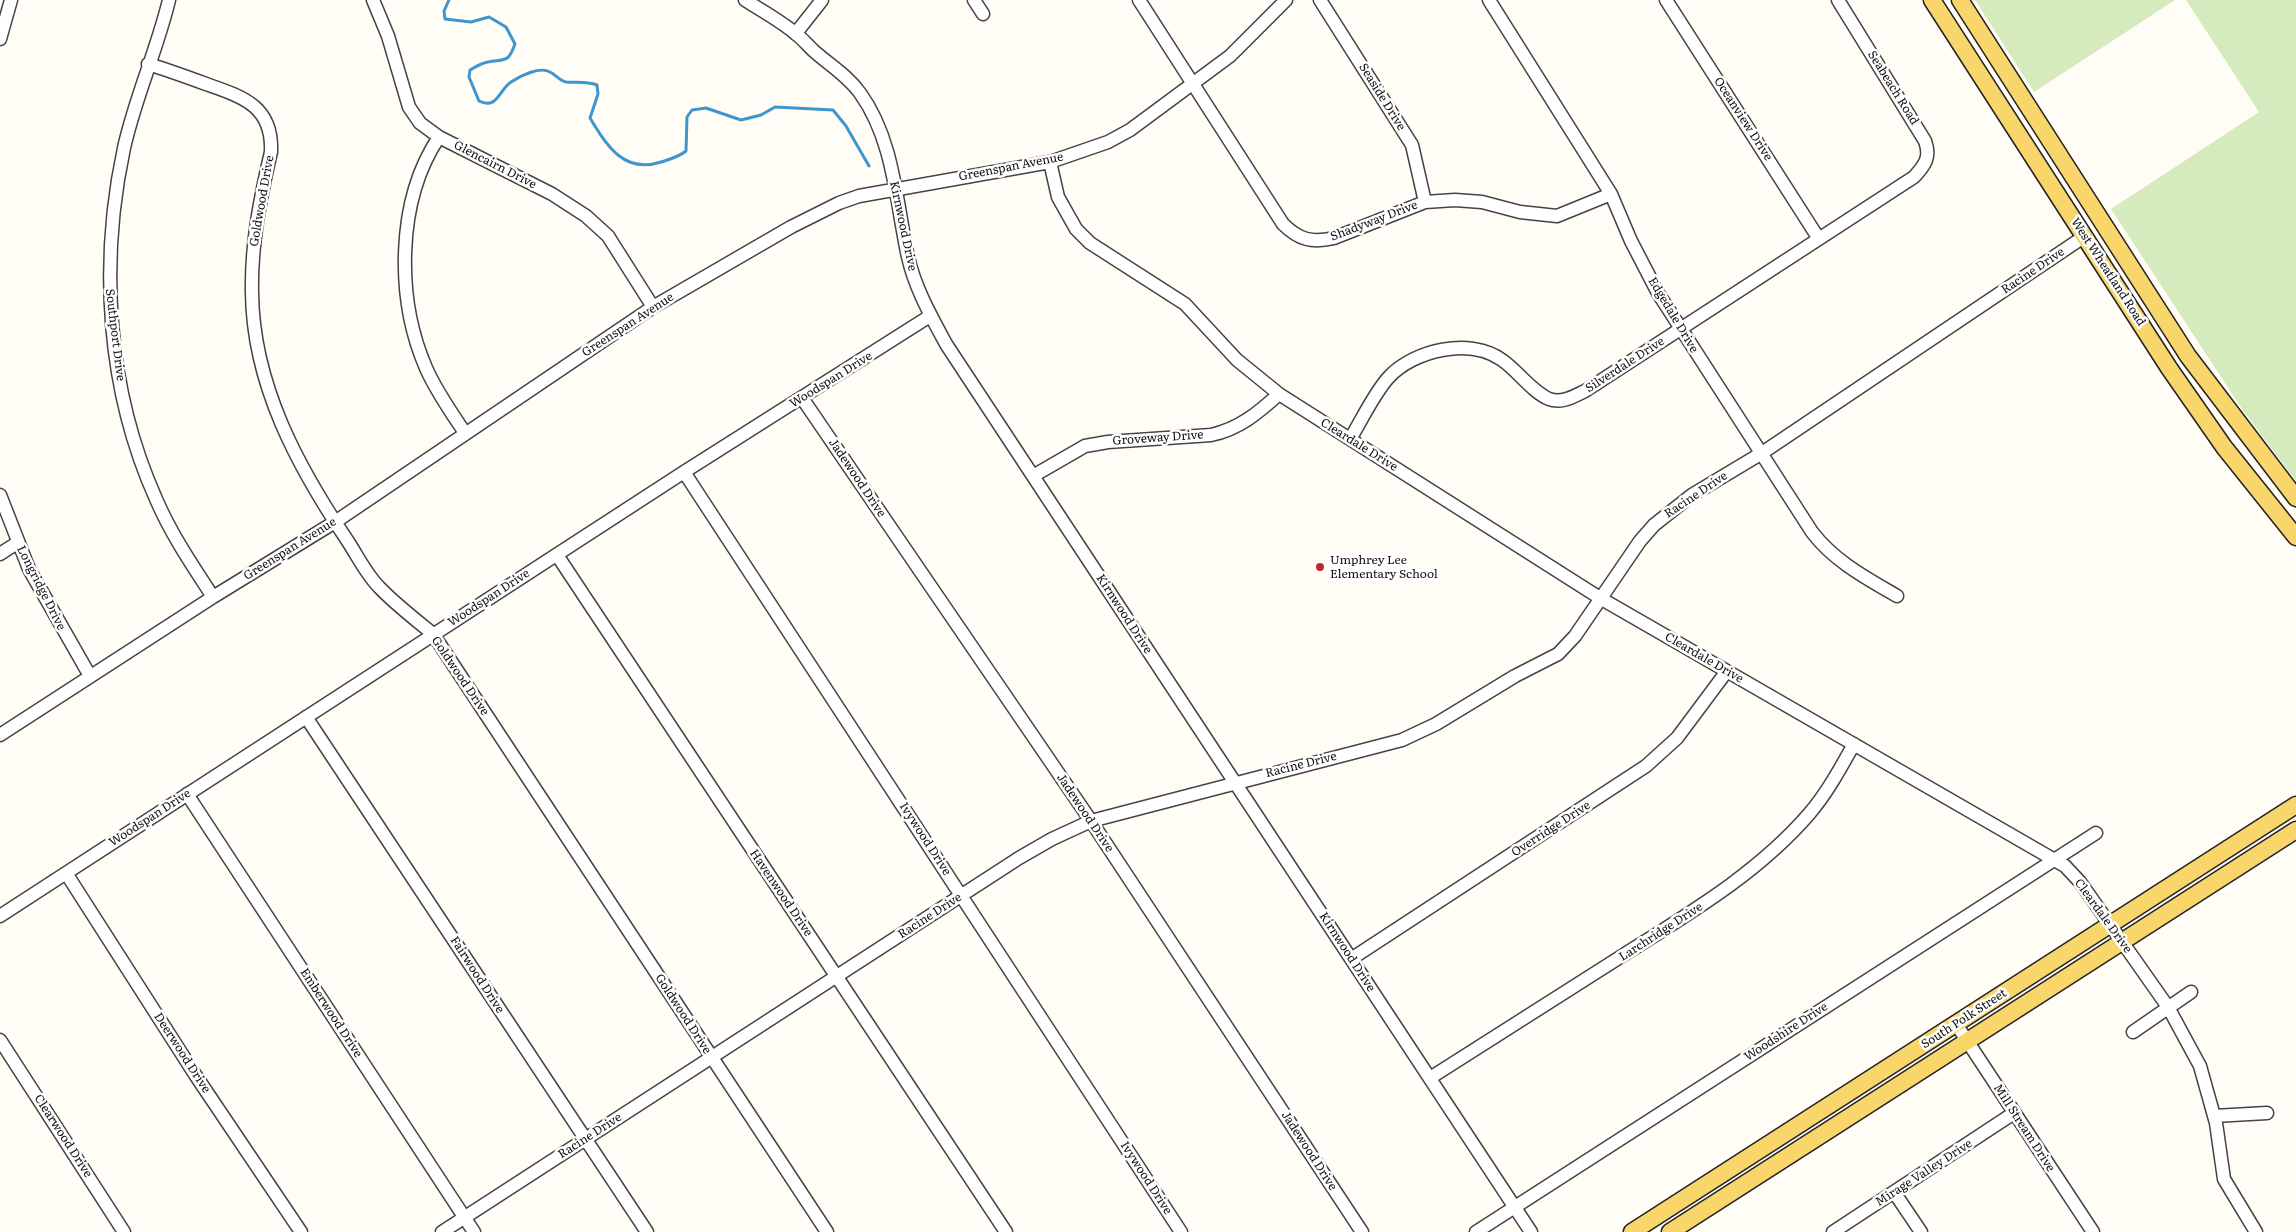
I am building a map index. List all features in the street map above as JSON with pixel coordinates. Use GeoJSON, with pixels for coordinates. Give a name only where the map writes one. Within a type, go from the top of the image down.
{"type":"FeatureCollection","features":[{"type":"Feature","properties":{"kind":"main road","name":"West Wheatland Road"},"geometry":{"type":"LineString","coordinates":[[1932,0],[2169,368],[2224,447],[2296,537]]}},
{"type":"Feature","properties":{"kind":"main road","name":"West Wheatland Road"},"geometry":{"type":"LineString","coordinates":[[1960,0],[2188,356],[2296,498]]}},
{"type":"Feature","properties":{"kind":"main road"},"geometry":{"type":"LineString","coordinates":[[2013,128],[2034,115]]}},
{"type":"Feature","properties":{"kind":"main road","name":"Racine Drive"},"geometry":{"type":"LineString","coordinates":[[2085,236],[2104,223]]}},
{"type":"Feature","properties":{"kind":"main road"},"geometry":{"type":"LineString","coordinates":[[2169,368],[2188,356]]}},
{"type":"Feature","properties":{"kind":"main road","name":"South Polk Street"},"geometry":{"type":"LineString","coordinates":[[1632,1232],[2296,805]]}},
{"type":"Feature","properties":{"kind":"main road","name":"South Polk Street"},"geometry":{"type":"LineString","coordinates":[[1670,1232],[2296,830]]}},
{"type":"Feature","properties":{"kind":"main road"},"geometry":{"type":"LineString","coordinates":[[2243,840],[2254,856]]}},
{"type":"Feature","properties":{"kind":"street"},"geometry":{"type":"LineString","coordinates":[[0,39],[11,0]]}},
{"type":"Feature","properties":{"kind":"street","name":"Southport Drive"},"geometry":{"type":"LineString","coordinates":[[169,0],[124,146],[116,189],[111,231],[109,280],[111,318],[118,368],[128,413],[147,479],[178,543],[213,597]]}},
{"type":"Feature","properties":{"kind":"street","name":"Glencairn Drive"},"geometry":{"type":"LineString","coordinates":[[373,0],[388,36],[408,107],[425,128],[439,137],[552,194],[586,216],[608,236],[653,307]]}},
{"type":"Feature","properties":{"kind":"street","name":"Kirnwood Drive"},"geometry":{"type":"LineString","coordinates":[[745,0],[796,33],[850,80],[870,108],[889,159],[908,258],[920,294],[946,344],[1531,1232]]}},
{"type":"Feature","properties":{"kind":"street"},"geometry":{"type":"LineString","coordinates":[[796,33],[822,0]]}},
{"type":"Feature","properties":{"kind":"street"},"geometry":{"type":"LineString","coordinates":[[974,0],[983,14]]}},
{"type":"Feature","properties":{"kind":"street","name":"Shadyway Drive"},"geometry":{"type":"LineString","coordinates":[[1138,0],[1283,224],[1293,234],[1306,241],[1320,242],[1334,238],[1425,202],[1455,200],[1482,202],[1520,212],[1557,216],[1610,194]]}},
{"type":"Feature","properties":{"kind":"street","name":"Greenspan Avenue"},"geometry":{"type":"LineString","coordinates":[[0,735],[213,597],[335,522],[653,307],[791,227],[839,203],[859,196],[1050,162],[1108,142],[1130,130],[1240,47],[1286,0]]}},
{"type":"Feature","properties":{"kind":"street","name":"Seaside Drive"},"geometry":{"type":"LineString","coordinates":[[1320,0],[1412,145],[1425,202]]}},
{"type":"Feature","properties":{"kind":"street","name":"Edgedale Drive"},"geometry":{"type":"LineString","coordinates":[[1489,0],[1610,194],[1658,294],[1821,544],[1855,572],[1897,596]]}},
{"type":"Feature","properties":{"kind":"street","name":"Oceanview Drive"},"geometry":{"type":"LineString","coordinates":[[1666,0],[1819,239]]}},
{"type":"Feature","properties":{"kind":"street","name":"Seabeach Road"},"geometry":{"type":"LineString","coordinates":[[1838,0],[1925,141],[1929,151],[1928,157],[1925,165],[1914,178]]}},
{"type":"Feature","properties":{"kind":"street","name":"Goldwood Drive"},"geometry":{"type":"LineString","coordinates":[[148,64],[246,100],[256,107],[269,126],[272,138],[271,152],[253,240],[252,295],[256,335],[263,371],[289,442],[304,474],[378,586],[433,634],[827,1232]]}},
{"type":"Feature","properties":{"kind":"street"},"geometry":{"type":"LineString","coordinates":[[439,137],[423,164],[409,218],[405,260],[406,288],[410,318],[426,367],[437,390],[465,434]]}},
{"type":"Feature","properties":{"kind":"street","name":"Cleardale Drive"},"geometry":{"type":"LineString","coordinates":[[1050,162],[1058,197],[1067,216],[1083,236],[1090,243],[1185,304],[1237,360],[1279,394],[1600,598],[2055,860],[2080,882],[2168,1007],[2200,1066],[2214,1116],[2224,1179],[2256,1232]]}},
{"type":"Feature","properties":{"kind":"street","name":"Silverdale Drive"},"geometry":{"type":"LineString","coordinates":[[1350,439],[1387,379],[1396,370],[1418,358],[1452,348],[1486,352],[1501,359],[1539,392],[1550,399],[1562,401],[1585,391],[1914,178]]}},
{"type":"Feature","properties":{"kind":"street","name":"Racine Drive"},"geometry":{"type":"LineString","coordinates":[[442,1232],[1028,853],[1091,821],[1234,782],[1376,747],[1419,734],[1515,676],[1558,654],[1575,636],[1628,556],[1654,525],[1692,495],[1762,453],[2085,236]]}},
{"type":"Feature","properties":{"kind":"street","name":"Woodspan Drive"},"geometry":{"type":"LineString","coordinates":[[0,916],[684,472],[930,316]]}},
{"type":"Feature","properties":{"kind":"street","name":"Groveway Drive"},"geometry":{"type":"LineString","coordinates":[[1033,476],[1085,446],[1108,442],[1224,432],[1248,420],[1279,394]]}},
{"type":"Feature","properties":{"kind":"street","name":"Jadewood Drive"},"geometry":{"type":"LineString","coordinates":[[802,398],[1091,821],[1362,1232]]}},
{"type":"Feature","properties":{"kind":"street","name":"Ivywood Drive"},"geometry":{"type":"LineString","coordinates":[[684,472],[1181,1232]]}},
{"type":"Feature","properties":{"kind":"street","name":"Longridge Drive"},"geometry":{"type":"LineString","coordinates":[[0,496],[17,543],[47,602],[90,676]]}},
{"type":"Feature","properties":{"kind":"street"},"geometry":{"type":"LineString","coordinates":[[0,554],[17,543]]}},
{"type":"Feature","properties":{"kind":"street","name":"Havenwood Drive"},"geometry":{"type":"LineString","coordinates":[[557,555],[1006,1232]]}},
{"type":"Feature","properties":{"kind":"street","name":"Overridge Drive"},"geometry":{"type":"LineString","coordinates":[[1351,959],[1646,766],[1677,738],[1727,671]]}},
{"type":"Feature","properties":{"kind":"street","name":"Fairwood Drive"},"geometry":{"type":"LineString","coordinates":[[306,717],[647,1232]]}},
{"type":"Feature","properties":{"kind":"street","name":"Larchridge Drive"},"geometry":{"type":"LineString","coordinates":[[1430,1078],[1691,913],[1749,871],[1809,814],[1829,788],[1854,744]]}},
{"type":"Feature","properties":{"kind":"street","name":"Emberwood Drive"},"geometry":{"type":"LineString","coordinates":[[187,794],[474,1232]]}},
{"type":"Feature","properties":{"kind":"street","name":"Woodshire Drive"},"geometry":{"type":"LineString","coordinates":[[1476,1232],[2096,833]]}},
{"type":"Feature","properties":{"kind":"street","name":"Deerwood Drive"},"geometry":{"type":"LineString","coordinates":[[66,873],[196,1076],[301,1232]]}},
{"type":"Feature","properties":{"kind":"street"},"geometry":{"type":"LineString","coordinates":[[2133,1032],[2190,992]]}},
{"type":"Feature","properties":{"kind":"street","name":"Mill Stream Drive"},"geometry":{"type":"LineString","coordinates":[[1956,1024],[2093,1232]]}},
{"type":"Feature","properties":{"kind":"street","name":"Clearwood Drive"},"geometry":{"type":"LineString","coordinates":[[0,1040],[124,1232]]}},
{"type":"Feature","properties":{"kind":"street","name":"Mirage Valley Drive"},"geometry":{"type":"LineString","coordinates":[[1833,1232],[2014,1113]]}},
{"type":"Feature","properties":{"kind":"street"},"geometry":{"type":"LineString","coordinates":[[2214,1116],[2268,1113]]}},
{"type":"Feature","properties":{"kind":"street"},"geometry":{"type":"LineString","coordinates":[[1894,1192],[1921,1232]]}},
{"type":"Feature","properties":{"kind":"green space"},"geometry":{"type":"Polygon","coordinates":[[[1975,0],[2175,0],[2034,92],[1975,0]]]}},
{"type":"Feature","properties":{"kind":"green space"},"geometry":{"type":"Polygon","coordinates":[[[2186,0],[2296,0],[2296,481],[2242,409],[2111,209],[2259,112],[2186,0]]]}},
{"type":"Feature","properties":{"kind":"waterway"},"geometry":{"type":"LineString","coordinates":[[449,0],[444,11],[445,19],[471,22],[489,17],[506,27],[515,44],[506,59],[479,65],[470,70],[469,77],[479,101],[490,103],[511,82],[541,70],[546,70],[566,82],[597,85],[598,94],[590,118],[610,147],[627,161],[648,165],[674,158],[686,151],[687,117],[692,110],[706,108],[741,120],[761,115],[775,107],[833,110],[846,126],[869,166]]}},
{"type":"Feature","properties":{"kind":"place","name":"Umphrey Lee Elementary School"},"geometry":{"type":"Point","coordinates":[1320,567]}}]}
